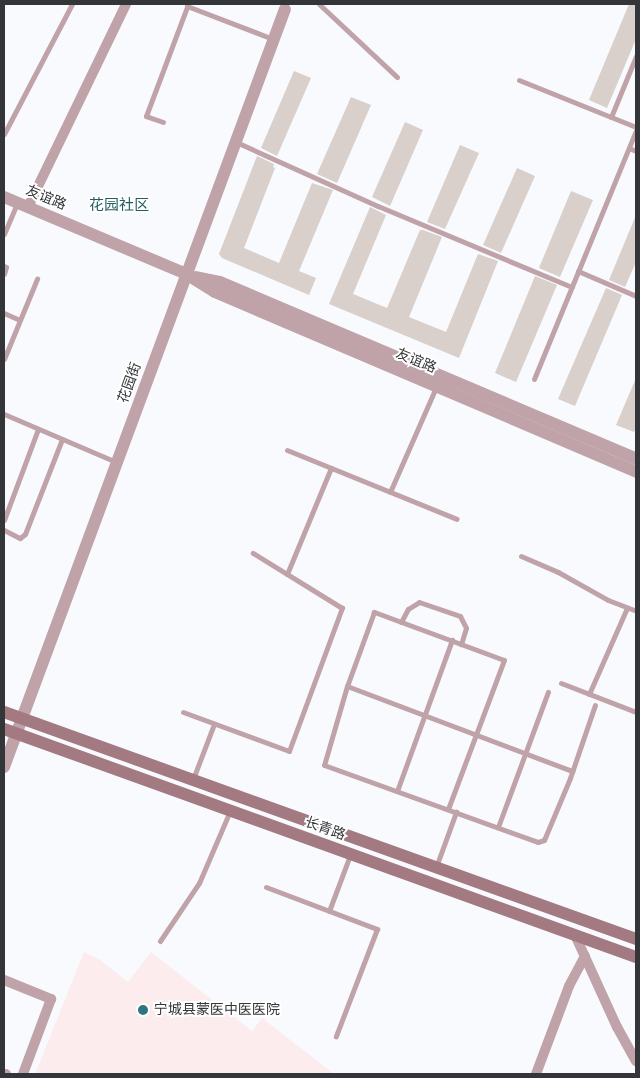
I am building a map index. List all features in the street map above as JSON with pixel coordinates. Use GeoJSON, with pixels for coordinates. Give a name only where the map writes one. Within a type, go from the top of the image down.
{"type":"FeatureCollection","features":[{"type":"Feature","properties":{"kind":"main road","name":"长青路"},"geometry":{"type":"LineString","coordinates":[[4,712],[636,939]]}},
{"type":"Feature","properties":{"kind":"main road","name":"长青路"},"geometry":{"type":"LineString","coordinates":[[10,731],[636,957]]}},
{"type":"Feature","properties":{"kind":"street"},"geometry":{"type":"LineString","coordinates":[[22,205],[126,4]]}},
{"type":"Feature","properties":{"kind":"street","name":"花园街"},"geometry":{"type":"LineString","coordinates":[[4,766],[10,731],[22,718],[286,6]]}},
{"type":"Feature","properties":{"kind":"street","name":"友谊路"},"geometry":{"type":"LineString","coordinates":[[4,197],[186,274],[215,292],[636,472]]}},
{"type":"Feature","properties":{"kind":"street","name":"友谊路"},"geometry":{"type":"LineString","coordinates":[[186,274],[220,282],[636,459]]}},
{"type":"Feature","properties":{"kind":"street"},"geometry":{"type":"LineString","coordinates":[[575,935],[636,1061]]}},
{"type":"Feature","properties":{"kind":"street"},"geometry":{"type":"LineString","coordinates":[[536,1074],[569,986],[585,956]]}},
{"type":"Feature","properties":{"kind":"street"},"geometry":{"type":"LineString","coordinates":[[4,980],[51,999],[23,1074]]}},
{"type":"Feature","properties":{"kind":"lane"},"geometry":{"type":"LineString","coordinates":[[4,134],[72,4]]}},
{"type":"Feature","properties":{"kind":"lane"},"geometry":{"type":"LineString","coordinates":[[319,4],[397,76]]}},
{"type":"Feature","properties":{"kind":"lane"},"geometry":{"type":"LineString","coordinates":[[164,122],[146,116],[187,5],[274,39]]}},
{"type":"Feature","properties":{"kind":"lane"},"geometry":{"type":"LineString","coordinates":[[611,117],[636,56]]}},
{"type":"Feature","properties":{"kind":"lane"},"geometry":{"type":"LineString","coordinates":[[519,80],[636,128],[534,379]]}},
{"type":"Feature","properties":{"kind":"lane"},"geometry":{"type":"LineString","coordinates":[[236,142],[378,206],[572,287]]}},
{"type":"Feature","properties":{"kind":"lane"},"geometry":{"type":"LineString","coordinates":[[629,148],[636,151]]}},
{"type":"Feature","properties":{"kind":"lane"},"geometry":{"type":"LineString","coordinates":[[4,234],[22,205]]}},
{"type":"Feature","properties":{"kind":"lane"},"geometry":{"type":"LineString","coordinates":[[4,266],[6,267],[4,274]]}},
{"type":"Feature","properties":{"kind":"lane"},"geometry":{"type":"LineString","coordinates":[[578,271],[636,296]]}},
{"type":"Feature","properties":{"kind":"lane"},"geometry":{"type":"LineString","coordinates":[[4,359],[37,279]]}},
{"type":"Feature","properties":{"kind":"lane"},"geometry":{"type":"LineString","coordinates":[[4,313],[20,320]]}},
{"type":"Feature","properties":{"kind":"lane"},"geometry":{"type":"LineString","coordinates":[[390,492],[436,386]]}},
{"type":"Feature","properties":{"kind":"lane"},"geometry":{"type":"LineString","coordinates":[[4,414],[116,462]]}},
{"type":"Feature","properties":{"kind":"lane"},"geometry":{"type":"LineString","coordinates":[[4,520],[38,429]]}},
{"type":"Feature","properties":{"kind":"lane"},"geometry":{"type":"LineString","coordinates":[[4,530],[20,538],[25,534],[62,439]]}},
{"type":"Feature","properties":{"kind":"lane"},"geometry":{"type":"LineString","coordinates":[[287,450],[457,520]]}},
{"type":"Feature","properties":{"kind":"lane"},"geometry":{"type":"LineString","coordinates":[[287,574],[331,468]]}},
{"type":"Feature","properties":{"kind":"lane"},"geometry":{"type":"LineString","coordinates":[[183,712],[288,751],[342,608],[253,553]]}},
{"type":"Feature","properties":{"kind":"lane"},"geometry":{"type":"LineString","coordinates":[[520,556],[558,572],[608,600],[636,612]]}},
{"type":"Feature","properties":{"kind":"lane"},"geometry":{"type":"LineString","coordinates":[[401,622],[408,609],[419,602],[460,616],[466,628],[461,644]]}},
{"type":"Feature","properties":{"kind":"lane"},"geometry":{"type":"LineString","coordinates":[[589,694],[627,608]]}},
{"type":"Feature","properties":{"kind":"lane"},"geometry":{"type":"LineString","coordinates":[[448,809],[504,660],[374,612],[347,686],[324,765],[538,842],[544,840],[572,771],[595,705]]}},
{"type":"Feature","properties":{"kind":"lane"},"geometry":{"type":"LineString","coordinates":[[397,791],[452,640]]}},
{"type":"Feature","properties":{"kind":"lane"},"geometry":{"type":"LineString","coordinates":[[561,683],[636,712]]}},
{"type":"Feature","properties":{"kind":"lane"},"geometry":{"type":"LineString","coordinates":[[347,686],[572,771]]}},
{"type":"Feature","properties":{"kind":"lane"},"geometry":{"type":"LineString","coordinates":[[498,827],[548,692]]}},
{"type":"Feature","properties":{"kind":"lane"},"geometry":{"type":"LineString","coordinates":[[193,780],[214,724]]}},
{"type":"Feature","properties":{"kind":"lane"},"geometry":{"type":"LineString","coordinates":[[160,941],[199,882],[230,811]]}},
{"type":"Feature","properties":{"kind":"lane"},"geometry":{"type":"LineString","coordinates":[[436,867],[456,812]]}},
{"type":"Feature","properties":{"kind":"lane"},"geometry":{"type":"LineString","coordinates":[[329,911],[350,854]]}},
{"type":"Feature","properties":{"kind":"lane"},"geometry":{"type":"LineString","coordinates":[[266,888],[377,929],[336,1036]]}},
{"type":"Feature","properties":{"kind":"shaded area","name":"宁城县蒙医中医医院"},"geometry":{"type":"Polygon","coordinates":[[[84,952],[99,959],[128,982],[151,952],[252,1031],[262,1018],[334,1074],[35,1074],[84,952]]]}},
{"type":"Feature","properties":{"kind":"building"},"geometry":{"type":"Polygon","coordinates":[[[629,4],[636,4],[636,39],[607,108],[589,100],[629,4]]]}},
{"type":"Feature","properties":{"kind":"building"},"geometry":{"type":"Polygon","coordinates":[[[294,71],[311,78],[277,156],[261,148],[294,71]]]}},
{"type":"Feature","properties":{"kind":"building"},"geometry":{"type":"Polygon","coordinates":[[[351,97],[371,105],[337,183],[317,174],[351,97]]]}},
{"type":"Feature","properties":{"kind":"building"},"geometry":{"type":"Polygon","coordinates":[[[405,122],[423,130],[390,206],[372,197],[405,122]]]}},
{"type":"Feature","properties":{"kind":"building"},"geometry":{"type":"Polygon","coordinates":[[[460,145],[479,153],[445,229],[427,222],[460,145]]]}},
{"type":"Feature","properties":{"kind":"building"},"geometry":{"type":"Polygon","coordinates":[[[257,156],[274,164],[273,167],[275,168],[244,248],[279,263],[312,183],[333,190],[299,271],[316,278],[309,295],[222,258],[219,254],[257,156]]]}},
{"type":"Feature","properties":{"kind":"building"},"geometry":{"type":"Polygon","coordinates":[[[517,168],[535,176],[501,253],[483,245],[517,168]]]}},
{"type":"Feature","properties":{"kind":"building"},"geometry":{"type":"Polygon","coordinates":[[[571,191],[593,200],[560,277],[539,268],[571,191]]]}},
{"type":"Feature","properties":{"kind":"building"},"geometry":{"type":"Polygon","coordinates":[[[370,207],[386,215],[353,294],[387,308],[420,230],[442,237],[409,317],[446,332],[478,254],[498,261],[459,358],[329,304],[370,207]]]}},
{"type":"Feature","properties":{"kind":"building"},"geometry":{"type":"Polygon","coordinates":[[[636,215],[636,262],[625,287],[609,280],[636,215]]]}},
{"type":"Feature","properties":{"kind":"building"},"geometry":{"type":"Polygon","coordinates":[[[535,276],[557,285],[516,382],[495,373],[535,276]]]}},
{"type":"Feature","properties":{"kind":"building"},"geometry":{"type":"Polygon","coordinates":[[[606,288],[622,295],[575,406],[558,399],[606,288]]]}},
{"type":"Feature","properties":{"kind":"building"},"geometry":{"type":"Polygon","coordinates":[[[636,378],[636,428],[634,432],[616,425],[636,378]]]}},
{"type":"Feature","properties":{"kind":"place","name":"宁城县蒙医中医医院"},"geometry":{"type":"Point","coordinates":[143,1010]}},
{"type":"Feature","properties":{"kind":"district","name":"花园社区"},"geometry":{"type":"Point","coordinates":[119,206]}}]}
